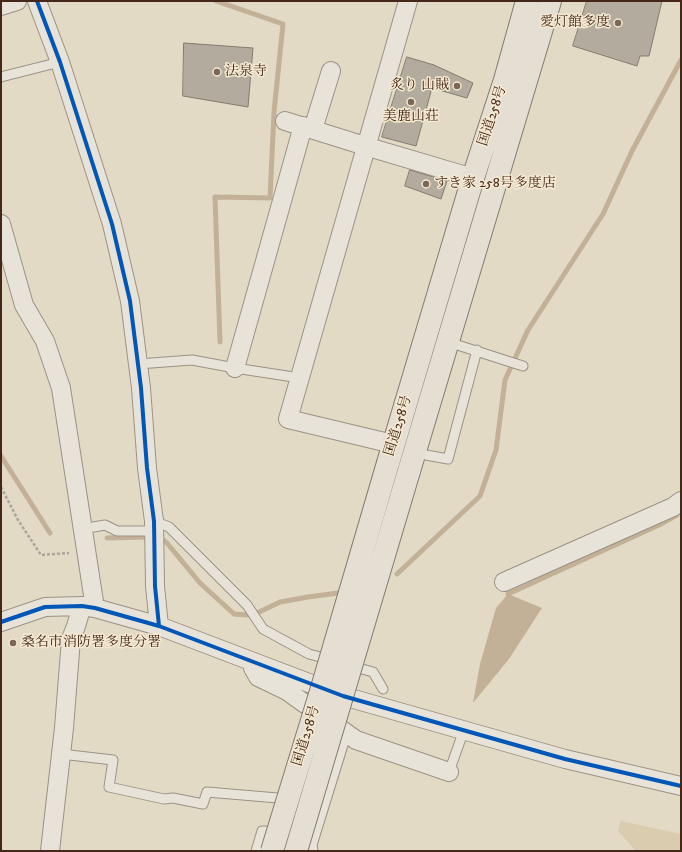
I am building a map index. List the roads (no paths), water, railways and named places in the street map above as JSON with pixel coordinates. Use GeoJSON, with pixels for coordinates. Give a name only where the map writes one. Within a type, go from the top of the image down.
{"type":"FeatureCollection","features":[{"type":"Feature","properties":{"kind":"highway","name":"国道258号"},"geometry":{"type":"LineString","coordinates":[[295,846],[322,688],[390,453],[527,1]]}},
{"type":"Feature","properties":{"kind":"highway","name":"国道258号"},"geometry":{"type":"LineString","coordinates":[[295,846],[343,696],[550,1]]}},
{"type":"Feature","properties":{"kind":"street"},"geometry":{"type":"LineString","coordinates":[[1,6],[17,1]]}},
{"type":"Feature","properties":{"kind":"street"},"geometry":{"type":"LineString","coordinates":[[38,1],[60,62],[112,224],[130,301],[138,364],[147,468],[154,526],[155,586],[159,626]]}},
{"type":"Feature","properties":{"kind":"street"},"geometry":{"type":"LineString","coordinates":[[390,453],[288,419],[408,1]]}},
{"type":"Feature","properties":{"kind":"street"},"geometry":{"type":"LineString","coordinates":[[235,368],[308,127],[331,71]]}},
{"type":"Feature","properties":{"kind":"street"},"geometry":{"type":"LineString","coordinates":[[285,121],[473,178]]}},
{"type":"Feature","properties":{"kind":"street"},"geometry":{"type":"LineString","coordinates":[[1,224],[24,306],[44,341],[61,388],[86,552],[88,607],[76,626],[71,639],[64,728],[50,851]]}},
{"type":"Feature","properties":{"kind":"street"},"geometry":{"type":"LineString","coordinates":[[504,582],[673,507],[681,501]]}},
{"type":"Feature","properties":{"kind":"street"},"geometry":{"type":"LineString","coordinates":[[1,622],[45,607],[88,607],[159,626],[250,662],[343,696],[565,759],[681,786]]}},
{"type":"Feature","properties":{"kind":"street"},"geometry":{"type":"LineString","coordinates":[[250,662],[258,677],[287,691],[347,732],[356,740],[449,772]]}},
{"type":"Feature","properties":{"kind":"lane"},"geometry":{"type":"LineString","coordinates":[[1,77],[60,62]]}},
{"type":"Feature","properties":{"kind":"lane"},"geometry":{"type":"LineString","coordinates":[[448,342],[523,366]]}},
{"type":"Feature","properties":{"kind":"lane"},"geometry":{"type":"LineString","coordinates":[[412,462],[448,459],[476,350]]}},
{"type":"Feature","properties":{"kind":"lane"},"geometry":{"type":"LineString","coordinates":[[138,364],[192,360],[300,378]]}},
{"type":"Feature","properties":{"kind":"lane"},"geometry":{"type":"LineString","coordinates":[[82,529],[105,526],[117,531],[154,526],[169,527],[247,605],[263,629],[309,654],[373,672],[383,690]]}},
{"type":"Feature","properties":{"kind":"lane"},"geometry":{"type":"LineString","coordinates":[[449,772],[464,730]]}},
{"type":"Feature","properties":{"kind":"lane"},"geometry":{"type":"LineString","coordinates":[[256,851],[262,831],[266,831],[295,846],[326,802],[347,732]]}},
{"type":"Feature","properties":{"kind":"lane"},"geometry":{"type":"LineString","coordinates":[[61,754],[113,760],[109,787],[164,799],[173,798],[203,804],[207,792],[326,802]]}},
{"type":"Feature","properties":{"kind":"waterway"},"geometry":{"type":"LineString","coordinates":[[216,1],[283,24],[274,112],[270,198],[215,197],[220,342]]}},
{"type":"Feature","properties":{"kind":"waterway"},"geometry":{"type":"LineString","coordinates":[[397,574],[480,496],[496,450],[505,380],[528,330],[603,214],[632,151],[681,60]]}},
{"type":"Feature","properties":{"kind":"waterway"},"geometry":{"type":"LineString","coordinates":[[1,456],[50,533]]}},
{"type":"Feature","properties":{"kind":"waterway"},"geometry":{"type":"LineString","coordinates":[[508,594],[659,525],[677,515]]}},
{"type":"Feature","properties":{"kind":"waterway"},"geometry":{"type":"LineString","coordinates":[[107,538],[148,537]]}},
{"type":"Feature","properties":{"kind":"waterway"},"geometry":{"type":"LineString","coordinates":[[162,539],[200,583],[234,614],[247,615]]}},
{"type":"Feature","properties":{"kind":"waterway"},"geometry":{"type":"LineString","coordinates":[[257,613],[280,602],[338,593]]}},
{"type":"Feature","properties":{"kind":"place","name":"愛灯館多度"},"geometry":{"type":"Point","coordinates":[618,23]}},
{"type":"Feature","properties":{"kind":"place","name":"法泉寺"},"geometry":{"type":"Point","coordinates":[217,72]}},
{"type":"Feature","properties":{"kind":"place","name":"炙り 山賊"},"geometry":{"type":"Point","coordinates":[457,86]}},
{"type":"Feature","properties":{"kind":"place","name":"美鹿山荘"},"geometry":{"type":"Point","coordinates":[411,102]}},
{"type":"Feature","properties":{"kind":"place","name":"すき家 258号多度店"},"geometry":{"type":"Point","coordinates":[426,184]}},
{"type":"Feature","properties":{"kind":"place","name":"桑名市消防署多度分署"},"geometry":{"type":"Point","coordinates":[13,643]}}]}
